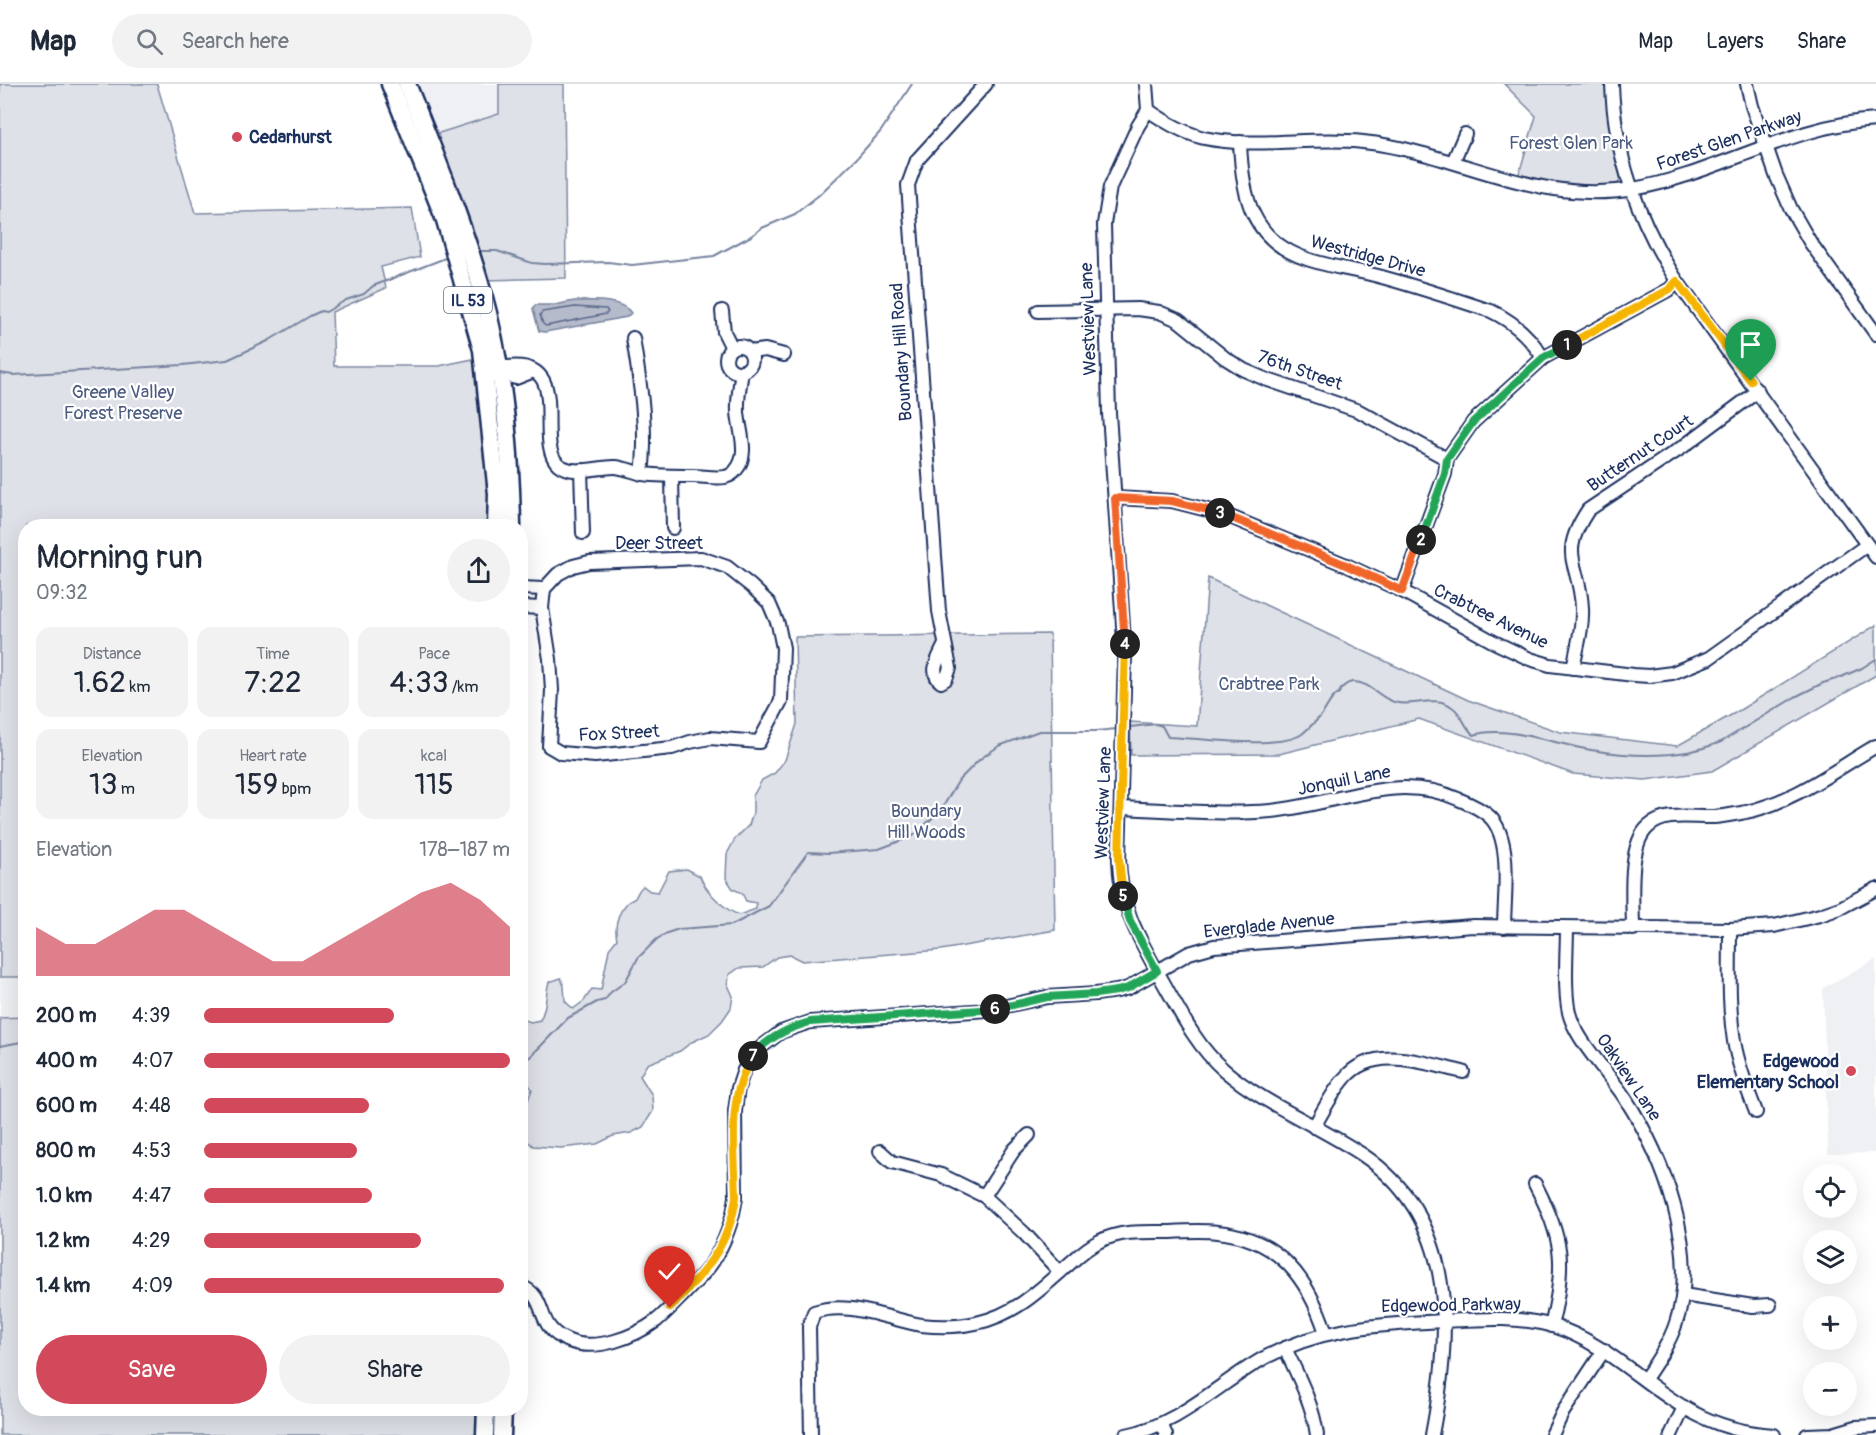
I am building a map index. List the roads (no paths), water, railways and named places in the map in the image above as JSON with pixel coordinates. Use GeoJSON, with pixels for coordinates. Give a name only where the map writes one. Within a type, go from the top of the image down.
{"type":"FeatureCollection","features":[{"type":"Feature","properties":{"kind":"main road","name":"IL 53"},"geometry":{"type":"LineString","coordinates":[[390,84],[445,220],[482,350],[497,494],[496,519]]}},
{"type":"Feature","properties":{"kind":"main road","name":"IL 53"},"geometry":{"type":"LineString","coordinates":[[407,84],[455,203],[488,313],[500,374],[510,455],[512,519]]}},
{"type":"Feature","properties":{"kind":"main road"},"geometry":{"type":"LineString","coordinates":[[485,1435],[486,1416]]}},
{"type":"Feature","properties":{"kind":"main road"},"geometry":{"type":"LineString","coordinates":[[502,1435],[503,1416]]}},
{"type":"Feature","properties":{"kind":"street","name":"Boundary Hill Road"},"geometry":{"type":"LineString","coordinates":[[945,644],[941,627],[934,544],[908,185],[917,160],[986,84]]}},
{"type":"Feature","properties":{"kind":"street"},"geometry":{"type":"LineString","coordinates":[[1146,84],[1148,110]]}},
{"type":"Feature","properties":{"kind":"street"},"geometry":{"type":"LineString","coordinates":[[1612,84],[1619,142],[1632,189],[1652,238],[1677,281],[1876,557]]}},
{"type":"Feature","properties":{"kind":"street"},"geometry":{"type":"LineString","coordinates":[[1747,84],[1752,106],[1783,191],[1799,224],[1876,334]]}},
{"type":"Feature","properties":{"kind":"street","name":"Forest Glen Parkway"},"geometry":{"type":"LineString","coordinates":[[1148,110],[1175,127],[1196,136],[1240,142],[1361,141],[1406,149],[1518,183],[1558,190],[1592,192],[1632,189],[1683,177],[1793,135],[1853,122],[1876,120]]}},
{"type":"Feature","properties":{"kind":"street","name":"Westview Lane"},"geometry":{"type":"LineString","coordinates":[[1148,110],[1138,126],[1110,187],[1104,224],[1109,413],[1125,656],[1119,859],[1121,890],[1130,921],[1157,971],[1191,1029],[1222,1068],[1253,1091],[1372,1162],[1391,1177],[1408,1198],[1426,1227],[1437,1257],[1441,1280],[1444,1347],[1442,1382],[1432,1435]]}},
{"type":"Feature","properties":{"kind":"street"},"geometry":{"type":"LineString","coordinates":[[1453,162],[1465,134]]}},
{"type":"Feature","properties":{"kind":"street","name":"Westridge Drive"},"geometry":{"type":"LineString","coordinates":[[1240,142],[1243,186],[1256,219],[1269,237],[1308,260],[1405,284],[1491,311],[1502,316],[1534,343],[1543,358]]}},
{"type":"Feature","properties":{"kind":"street"},"geometry":{"type":"LineString","coordinates":[[1402,591],[1445,474],[1447,459],[1473,422],[1543,358],[1670,289],[1677,281]]}},
{"type":"Feature","properties":{"kind":"street","name":"76th Street"},"geometry":{"type":"LineString","coordinates":[[1038,311],[1148,309],[1169,315],[1244,370],[1359,411],[1447,459]]}},
{"type":"Feature","properties":{"kind":"street"},"geometry":{"type":"LineString","coordinates":[[722,311],[724,332],[732,348]]}},
{"type":"Feature","properties":{"kind":"street"},"geometry":{"type":"LineString","coordinates":[[633,338],[643,406],[645,451],[642,474]]}},
{"type":"Feature","properties":{"kind":"street"},"geometry":{"type":"LineString","coordinates":[[750,352],[751,364],[742,371],[733,370],[727,364],[727,355],[732,348],[740,346],[750,352],[765,350],[784,355]]}},
{"type":"Feature","properties":{"kind":"street"},"geometry":{"type":"LineString","coordinates":[[500,374],[516,378],[534,371],[545,387],[549,403],[550,445],[558,464],[566,469],[616,467],[642,474],[723,477],[736,470],[742,461],[744,450],[738,412],[742,371]]}},
{"type":"Feature","properties":{"kind":"street","name":"Butternut Court"},"geometry":{"type":"LineString","coordinates":[[1573,668],[1582,620],[1581,600],[1571,557],[1572,541],[1588,510],[1684,446],[1758,391]]}},
{"type":"Feature","properties":{"kind":"street"},"geometry":{"type":"LineString","coordinates":[[581,470],[583,533]]}},
{"type":"Feature","properties":{"kind":"street"},"geometry":{"type":"LineString","coordinates":[[672,476],[673,528]]}},
{"type":"Feature","properties":{"kind":"street","name":"Crabtree Avenue"},"geometry":{"type":"LineString","coordinates":[[1115,498],[1172,501],[1214,511],[1346,565],[1402,591],[1514,652],[1550,665],[1649,676],[1672,673],[1696,665],[1723,649],[1867,545]]}},
{"type":"Feature","properties":{"kind":"street","name":"Deer Street"},"geometry":{"type":"LineString","coordinates":[[544,589],[558,574],[573,566],[589,562],[701,558],[727,567],[752,586],[769,603],[780,632],[783,648],[782,700],[759,742]]}},
{"type":"Feature","properties":{"kind":"street"},"geometry":{"type":"LineString","coordinates":[[528,588],[544,589],[542,608],[528,607]]}},
{"type":"Feature","properties":{"kind":"street","name":"Fox Street"},"geometry":{"type":"LineString","coordinates":[[542,608],[552,690],[549,746],[561,753],[595,756],[672,748],[710,738],[759,742]]}},
{"type":"Feature","properties":{"kind":"street"},"geometry":{"type":"LineString","coordinates":[[1633,929],[1634,854],[1638,841],[1647,827],[1664,818],[1674,816],[1730,815],[1771,804],[1805,788],[1876,746]]}},
{"type":"Feature","properties":{"kind":"street","name":"Jonquil Lane"},"geometry":{"type":"LineString","coordinates":[[1121,808],[1270,811],[1321,804],[1370,790],[1398,787],[1447,795],[1474,806],[1490,817],[1500,832],[1505,855],[1504,927]]}},
{"type":"Feature","properties":{"kind":"street","name":"Everglade Avenue"},"geometry":{"type":"LineString","coordinates":[[528,1288],[535,1294],[550,1330],[576,1343],[598,1344],[629,1336],[645,1329],[670,1308],[713,1262],[734,1212],[736,1197],[735,1111],[741,1078],[760,1048],[788,1029],[810,1022],[988,1010],[1047,997],[1107,993],[1128,988],[1189,953],[1214,946],[1440,927],[1730,929],[1774,926],[1840,908],[1876,890]]}},
{"type":"Feature","properties":{"kind":"street","name":"Oakview Lane"},"geometry":{"type":"LineString","coordinates":[[1567,928],[1570,1018],[1630,1106],[1644,1131],[1662,1171],[1681,1239],[1683,1295],[1672,1334],[1645,1379]]}},
{"type":"Feature","properties":{"kind":"street"},"geometry":{"type":"LineString","coordinates":[[1730,929],[1731,1010],[1734,1042],[1743,1077],[1756,1112]]}},
{"type":"Feature","properties":{"kind":"street"},"geometry":{"type":"LineString","coordinates":[[1314,1126],[1345,1077],[1366,1064],[1380,1059],[1399,1058],[1463,1072]]}},
{"type":"Feature","properties":{"kind":"street"},"geometry":{"type":"LineString","coordinates":[[984,1196],[1014,1150],[1029,1135]]}},
{"type":"Feature","properties":{"kind":"street"},"geometry":{"type":"LineString","coordinates":[[880,1151],[892,1162],[941,1175],[984,1196],[1024,1233],[1060,1272]]}},
{"type":"Feature","properties":{"kind":"street"},"geometry":{"type":"LineString","coordinates":[[1535,1184],[1551,1215],[1560,1251],[1561,1281],[1551,1326]]}},
{"type":"Feature","properties":{"kind":"street"},"geometry":{"type":"LineString","coordinates":[[811,1435],[809,1327],[814,1312],[826,1308],[849,1310],[937,1326],[968,1325],[986,1321],[1014,1310],[1093,1245],[1119,1234],[1196,1231],[1231,1234],[1262,1245],[1292,1267],[1313,1298],[1326,1333]]}},
{"type":"Feature","properties":{"kind":"street"},"geometry":{"type":"LineString","coordinates":[[1683,1295],[1753,1306],[1770,1305]]}},
{"type":"Feature","properties":{"kind":"street","name":"Edgewood Parkway"},"geometry":{"type":"LineString","coordinates":[[1126,1435],[1164,1429],[1186,1409],[1252,1365],[1285,1348],[1326,1333],[1374,1325],[1516,1319],[1551,1326],[1581,1337],[1604,1350],[1684,1407],[1728,1427],[1747,1433],[1774,1435]]}},
{"type":"Feature","properties":{"kind":"street"},"geometry":{"type":"LineString","coordinates":[[1285,1348],[1310,1403],[1317,1435]]}},
{"type":"Feature","properties":{"kind":"street"},"geometry":{"type":"LineString","coordinates":[[1552,1435],[1563,1412],[1604,1350]]}},
{"type":"Feature","properties":{"kind":"street"},"geometry":{"type":"LineString","coordinates":[[1671,1435],[1684,1407]]}},
{"type":"Feature","properties":{"kind":"street"},"geometry":{"type":"LineString","coordinates":[[1807,1435],[1833,1434],[1856,1427],[1876,1426]]}},
{"type":"Feature","properties":{"kind":"water"},"geometry":{"type":"Polygon","coordinates":[[[574,301],[613,303],[626,308],[631,313],[627,317],[545,332],[539,331],[533,309],[535,305],[555,305],[574,301]]]}},
{"type":"Feature","properties":{"kind":"waterway"},"geometry":{"type":"LineString","coordinates":[[478,251],[497,251],[532,263],[545,264],[608,262],[632,265],[714,256],[762,228],[795,214],[819,195],[881,131],[912,84]]}},
{"type":"Feature","properties":{"kind":"waterway"},"geometry":{"type":"LineString","coordinates":[[0,373],[13,375],[183,365],[227,360],[268,341],[310,316],[321,311],[326,312],[346,300],[364,294],[373,286],[448,257]]}},
{"type":"Feature","properties":{"kind":"waterway"},"geometry":{"type":"LineString","coordinates":[[1130,727],[1156,724],[1162,726],[1168,737],[1217,741],[1257,742],[1291,739],[1309,728],[1342,688],[1352,682],[1365,685],[1386,699],[1398,703],[1432,701],[1446,704],[1456,710],[1474,735],[1500,732],[1531,736],[1602,752],[1639,755],[1675,754],[1721,742],[1795,697],[1862,668],[1876,659]]}},
{"type":"Feature","properties":{"kind":"waterway"},"geometry":{"type":"LineString","coordinates":[[528,1058],[568,1018],[605,1000],[611,992],[625,982],[638,958],[657,939],[679,929],[732,925],[769,906],[808,852],[828,853],[879,849],[913,836],[941,810],[959,780],[980,759],[999,746],[1039,731],[1117,729]]}},
{"type":"Feature","properties":{"kind":"waterway"},"geometry":{"type":"LineString","coordinates":[[0,1046],[18,1043]]}},
{"type":"Feature","properties":{"kind":"place","name":"Cedarhurst"},"geometry":{"type":"Point","coordinates":[237,137]}},
{"type":"Feature","properties":{"kind":"place","name":"Edgewood Elementary School"},"geometry":{"type":"Point","coordinates":[1851,1071]}},
{"type":"Feature","properties":{"kind":"park label","name":"Forest Glen Park"},"geometry":{"type":"Point","coordinates":[1571,143]}},
{"type":"Feature","properties":{"kind":"park label","name":"Greene Valley Forest Preserve"},"geometry":{"type":"Point","coordinates":[123,402]}},
{"type":"Feature","properties":{"kind":"park label","name":"Crabtree Park"},"geometry":{"type":"Point","coordinates":[1269,684]}},
{"type":"Feature","properties":{"kind":"park label","name":"Boundary Hill Woods"},"geometry":{"type":"Point","coordinates":[926,821]}}]}
